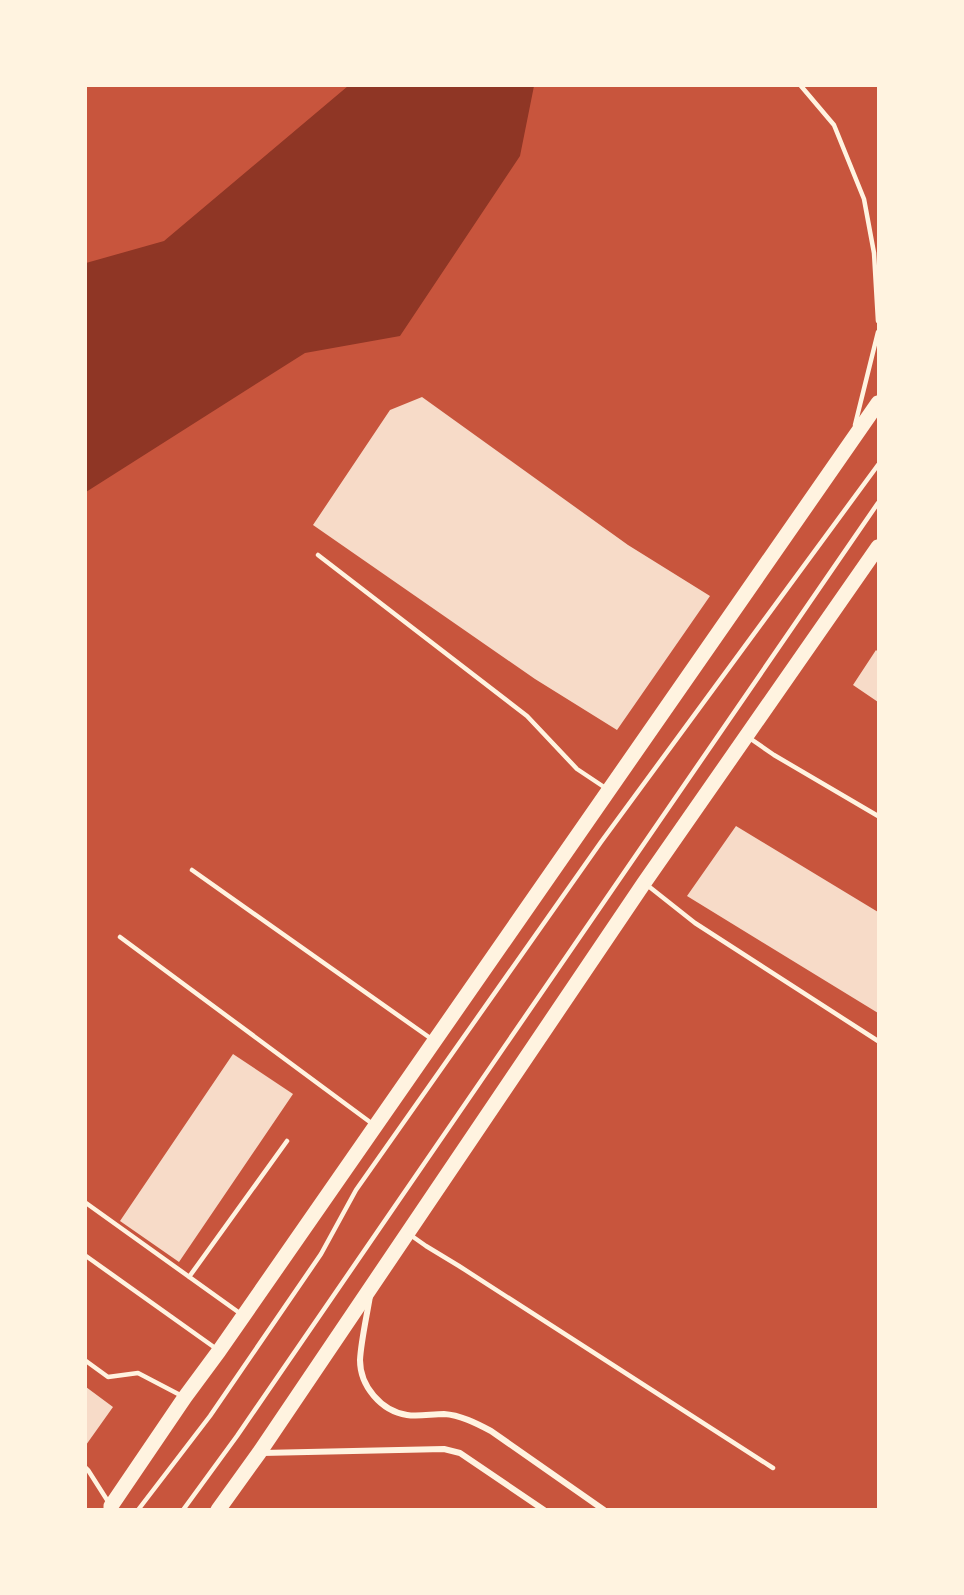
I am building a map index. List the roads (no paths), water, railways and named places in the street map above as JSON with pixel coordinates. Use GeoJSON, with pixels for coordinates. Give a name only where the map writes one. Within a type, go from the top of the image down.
{"type":"FeatureCollection","features":[{"type":"Feature","properties":{"kind":"main road"},"geometry":{"type":"LineString","coordinates":[[111,1508],[185,1397],[436,1041],[879,403]]}},
{"type":"Feature","properties":{"kind":"main road"},"geometry":{"type":"LineString","coordinates":[[218,1509],[259,1453],[644,883],[879,548]]}},
{"type":"Feature","properties":{"kind":"street"},"geometry":{"type":"LineString","coordinates":[[371,1287],[360,1361],[364,1379],[375,1400],[389,1409],[408,1415],[447,1414],[471,1421],[491,1431],[604,1509]]}},
{"type":"Feature","properties":{"kind":"street"},"geometry":{"type":"LineString","coordinates":[[259,1453],[444,1449],[460,1452],[544,1509]]}},
{"type":"Feature","properties":{"kind":"lane"},"geometry":{"type":"LineString","coordinates":[[801,86],[834,125],[864,199],[874,253],[879,321]]}},
{"type":"Feature","properties":{"kind":"lane"},"geometry":{"type":"LineString","coordinates":[[851,441],[879,332]]}},
{"type":"Feature","properties":{"kind":"lane"},"geometry":{"type":"LineString","coordinates":[[138,1509],[210,1416],[321,1254],[356,1190],[601,842],[879,465]]}},
{"type":"Feature","properties":{"kind":"lane"},"geometry":{"type":"LineString","coordinates":[[183,1509],[243,1426],[879,503]]}},
{"type":"Feature","properties":{"kind":"lane"},"geometry":{"type":"LineString","coordinates":[[318,555],[527,716],[577,769],[609,791]]}},
{"type":"Feature","properties":{"kind":"lane"},"geometry":{"type":"LineString","coordinates":[[747,736],[774,755],[879,816]]}},
{"type":"Feature","properties":{"kind":"lane"},"geometry":{"type":"LineString","coordinates":[[192,870],[436,1041]]}},
{"type":"Feature","properties":{"kind":"lane"},"geometry":{"type":"LineString","coordinates":[[644,883],[695,923],[879,1041]]}},
{"type":"Feature","properties":{"kind":"lane"},"geometry":{"type":"LineString","coordinates":[[120,937],[376,1126]]}},
{"type":"Feature","properties":{"kind":"lane"},"geometry":{"type":"LineString","coordinates":[[189,1277],[287,1141]]}},
{"type":"Feature","properties":{"kind":"lane"},"geometry":{"type":"LineString","coordinates":[[86,1203],[244,1315]]}},
{"type":"Feature","properties":{"kind":"lane"},"geometry":{"type":"LineString","coordinates":[[407,1232],[773,1468]]}},
{"type":"Feature","properties":{"kind":"lane"},"geometry":{"type":"LineString","coordinates":[[86,1256],[219,1351]]}},
{"type":"Feature","properties":{"kind":"lane"},"geometry":{"type":"LineString","coordinates":[[86,1361],[108,1377],[138,1373],[185,1397]]}},
{"type":"Feature","properties":{"kind":"lane"},"geometry":{"type":"LineString","coordinates":[[86,1468],[111,1508]]}}]}
